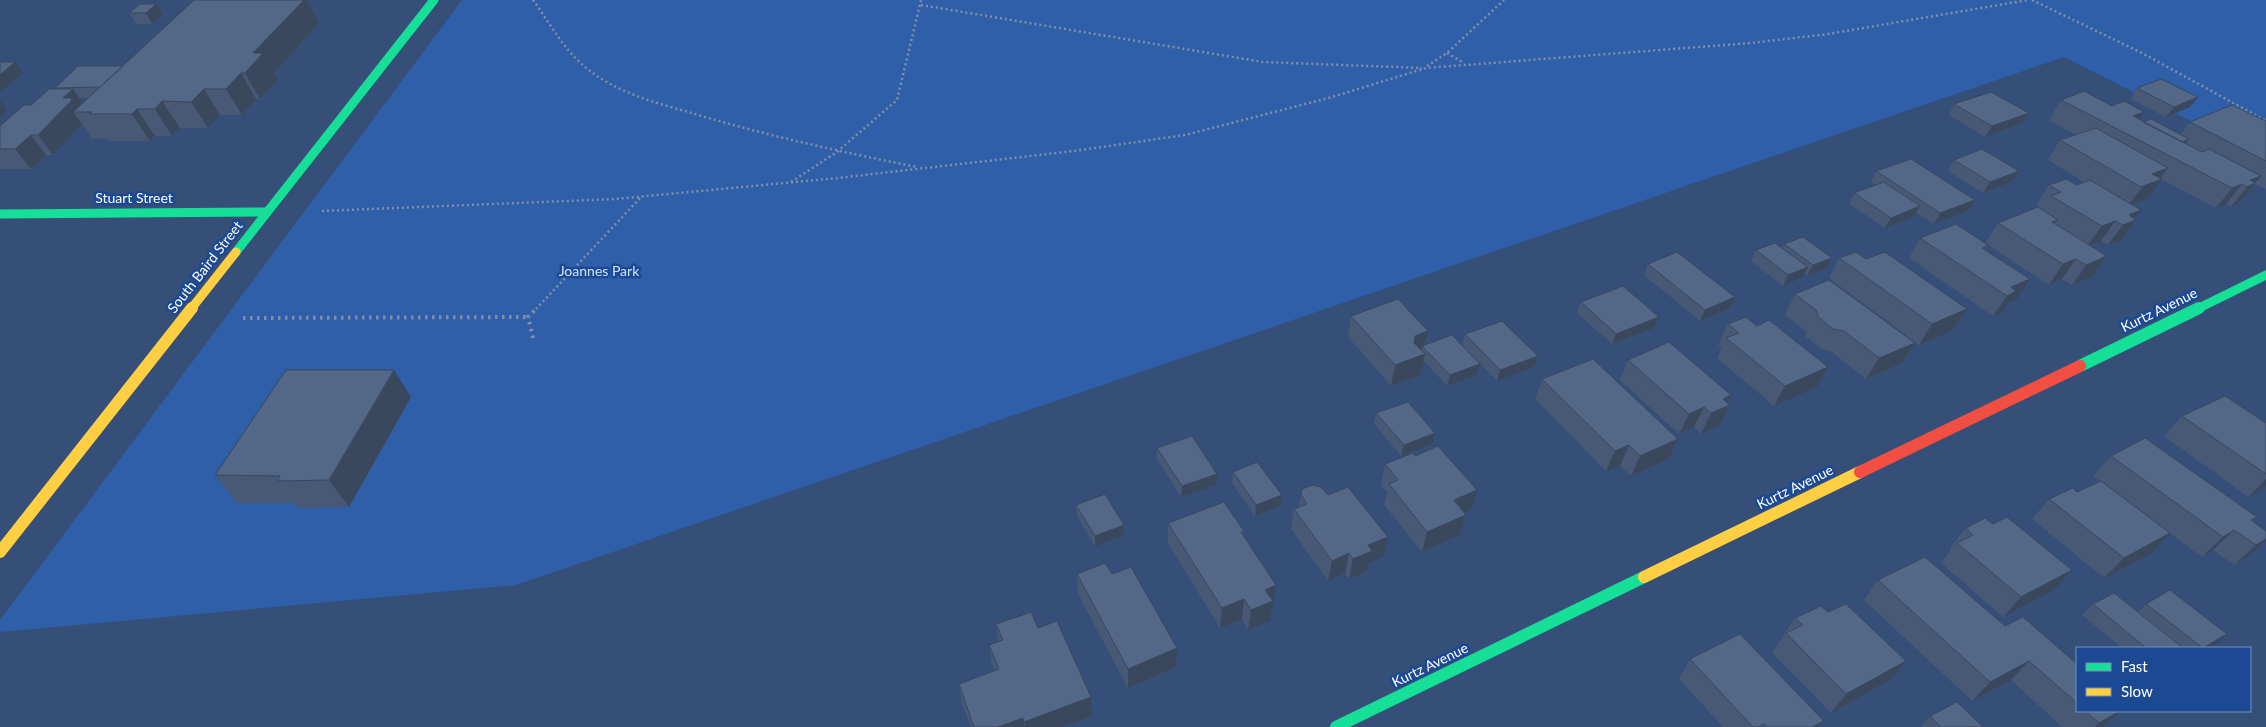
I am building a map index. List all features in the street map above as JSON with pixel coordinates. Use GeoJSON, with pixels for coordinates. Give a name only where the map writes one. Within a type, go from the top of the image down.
{"type":"FeatureCollection","features":[{"type":"Feature","properties":{"kind":"street","name":"South Baird Street"},"geometry":{"type":"LineString","coordinates":[[0,552],[434,0]]}},
{"type":"Feature","properties":{"kind":"street","name":"Stuart Street"},"geometry":{"type":"LineString","coordinates":[[0,214],[267,212]]}},
{"type":"Feature","properties":{"kind":"street","name":"Kurtz Avenue"},"geometry":{"type":"LineString","coordinates":[[1336,727],[2266,275]]}},
{"type":"Feature","properties":{"kind":"path"},"geometry":{"type":"LineString","coordinates":[[533,0],[583,65],[621,89],[650,101],[735,127],[837,152],[920,168]]}},
{"type":"Feature","properties":{"kind":"path"},"geometry":{"type":"LineString","coordinates":[[790,183],[837,152],[897,100],[921,5],[920,0]]}},
{"type":"Feature","properties":{"kind":"path"},"geometry":{"type":"LineString","coordinates":[[322,211],[641,197],[790,183],[1083,150],[1185,135],[1296,107],[1426,68],[1447,53],[1504,0]]}},
{"type":"Feature","properties":{"kind":"path"},"geometry":{"type":"LineString","coordinates":[[921,5],[1263,62],[1426,68],[1632,54],[1750,43],[1828,34],[2002,6],[2028,0]]}},
{"type":"Feature","properties":{"kind":"path"},"geometry":{"type":"LineString","coordinates":[[2032,0],[2142,53],[2266,121]]}},
{"type":"Feature","properties":{"kind":"path"},"geometry":{"type":"LineString","coordinates":[[1447,53],[1464,64]]}},
{"type":"Feature","properties":{"kind":"path"},"geometry":{"type":"LineString","coordinates":[[243,318],[528,318],[641,197]]}},
{"type":"Feature","properties":{"kind":"path"},"geometry":{"type":"LineString","coordinates":[[528,318],[533,338]]}},
{"type":"Feature","properties":{"kind":"green space","name":"Joannes Park"},"geometry":{"type":"Polygon","coordinates":[[[462,0],[2266,0],[2266,159],[2064,57],[516,585],[0,632],[0,620],[462,0]]]}},
{"type":"Feature","properties":{"kind":"building"},"geometry":{"type":"Polygon","coordinates":[[[194,0],[304,0],[253,53],[263,53],[245,73],[241,73],[226,89],[204,89],[191,102],[162,101],[155,109],[137,109],[132,114],[73,112],[194,0]]]}},
{"type":"Feature","properties":{"kind":"building"},"geometry":{"type":"Polygon","coordinates":[[[140,4],[156,4],[146,13],[129,13],[140,4]]]}},
{"type":"Feature","properties":{"kind":"building"},"geometry":{"type":"Polygon","coordinates":[[[0,62],[15,62],[0,75],[0,62]]]}},
{"type":"Feature","properties":{"kind":"building"},"geometry":{"type":"Polygon","coordinates":[[[78,66],[123,66],[100,87],[55,88],[78,66]]]}},
{"type":"Feature","properties":{"kind":"building"},"geometry":{"type":"Polygon","coordinates":[[[2161,79],[2198,97],[2174,107],[2137,88],[2161,79]]]}},
{"type":"Feature","properties":{"kind":"building"},"geometry":{"type":"Polygon","coordinates":[[[49,89],[73,89],[63,98],[70,98],[72,100],[38,135],[31,135],[15,149],[0,149],[0,126],[24,105],[31,105],[49,89]]]}},
{"type":"Feature","properties":{"kind":"building"},"geometry":{"type":"Polygon","coordinates":[[[2084,91],[2112,106],[2124,101],[2144,112],[2133,116],[2202,152],[2209,149],[2261,176],[2250,180],[2255,183],[2247,187],[2242,184],[2232,188],[2061,100],[2084,91]]]}},
{"type":"Feature","properties":{"kind":"building"},"geometry":{"type":"Polygon","coordinates":[[[1991,92],[2029,113],[1992,126],[1954,104],[1991,92]]]}},
{"type":"Feature","properties":{"kind":"building"},"geometry":{"type":"Polygon","coordinates":[[[2232,105],[2266,121],[2266,161],[2190,122],[2232,105]]]}},
{"type":"Feature","properties":{"kind":"building"},"geometry":{"type":"Polygon","coordinates":[[[2151,119],[2189,139],[2182,142],[2143,122],[2151,119]]]}},
{"type":"Feature","properties":{"kind":"building"},"geometry":{"type":"Polygon","coordinates":[[[2096,128],[2168,168],[2152,174],[2162,179],[2141,187],[2060,140],[2096,128]]]}},
{"type":"Feature","properties":{"kind":"building"},"geometry":{"type":"Polygon","coordinates":[[[1982,149],[2019,171],[1990,182],[1954,160],[1982,149]]]}},
{"type":"Feature","properties":{"kind":"building"},"geometry":{"type":"Polygon","coordinates":[[[1911,159],[1975,200],[1940,213],[1876,171],[1911,159]]]}},
{"type":"Feature","properties":{"kind":"building"},"geometry":{"type":"Polygon","coordinates":[[[2066,179],[2077,185],[2090,180],[2141,210],[2129,215],[2136,220],[2123,225],[2115,221],[2102,226],[2051,196],[2061,192],[2049,185],[2066,179]]]}},
{"type":"Feature","properties":{"kind":"building"},"geometry":{"type":"Polygon","coordinates":[[[1884,182],[1920,206],[1891,218],[1854,193],[1884,182]]]}},
{"type":"Feature","properties":{"kind":"building"},"geometry":{"type":"Polygon","coordinates":[[[2038,207],[2058,220],[2052,222],[2107,256],[2086,265],[2076,259],[2063,264],[1998,223],[2038,207]]]}},
{"type":"Feature","properties":{"kind":"building"},"geometry":{"type":"Polygon","coordinates":[[[1956,224],[1988,245],[1982,248],[2030,279],[2011,287],[2016,291],[2007,296],[1920,238],[1956,224]]]}},
{"type":"Feature","properties":{"kind":"building"},"geometry":{"type":"Polygon","coordinates":[[[1803,237],[1832,258],[1813,265],[1784,244],[1803,237]]]}},
{"type":"Feature","properties":{"kind":"building"},"geometry":{"type":"Polygon","coordinates":[[[1775,243],[1808,267],[1788,275],[1756,250],[1775,243]]]}},
{"type":"Feature","properties":{"kind":"building"},"geometry":{"type":"Polygon","coordinates":[[[1677,252],[1735,297],[1705,310],[1648,264],[1677,252]]]}},
{"type":"Feature","properties":{"kind":"building"},"geometry":{"type":"Polygon","coordinates":[[[1856,252],[1866,259],[1885,252],[1967,309],[1932,324],[1839,258],[1856,252]]]}},
{"type":"Feature","properties":{"kind":"building"},"geometry":{"type":"Polygon","coordinates":[[[1829,280],[1915,343],[1879,358],[1844,331],[1833,329],[1818,317],[1817,311],[1795,294],[1829,280]]]}},
{"type":"Feature","properties":{"kind":"building"},"geometry":{"type":"Polygon","coordinates":[[[1623,286],[1659,317],[1616,334],[1581,302],[1623,286]]]}},
{"type":"Feature","properties":{"kind":"building"},"geometry":{"type":"Polygon","coordinates":[[[1398,299],[1428,331],[1415,336],[1414,343],[1425,354],[1395,365],[1351,316],[1398,299]]]}},
{"type":"Feature","properties":{"kind":"building"},"geometry":{"type":"Polygon","coordinates":[[[1746,317],[1757,326],[1769,320],[1828,367],[1785,386],[1726,338],[1739,333],[1728,324],[1746,317]]]}},
{"type":"Feature","properties":{"kind":"building"},"geometry":{"type":"Polygon","coordinates":[[[1502,321],[1538,356],[1500,370],[1465,334],[1502,321]]]}},
{"type":"Feature","properties":{"kind":"building"},"geometry":{"type":"Polygon","coordinates":[[[1452,335],[1480,364],[1450,375],[1422,346],[1452,335]]]}},
{"type":"Feature","properties":{"kind":"building"},"geometry":{"type":"Polygon","coordinates":[[[1669,342],[1731,395],[1723,399],[1730,405],[1711,413],[1704,407],[1689,414],[1628,360],[1669,342]]]}},
{"type":"Feature","properties":{"kind":"building"},"geometry":{"type":"Polygon","coordinates":[[[1593,359],[1678,439],[1640,456],[1629,445],[1615,451],[1542,379],[1593,359]]]}},
{"type":"Feature","properties":{"kind":"building"},"geometry":{"type":"Polygon","coordinates":[[[286,370],[394,370],[329,480],[277,481],[280,476],[215,475],[286,370]]]}},
{"type":"Feature","properties":{"kind":"building"},"geometry":{"type":"Polygon","coordinates":[[[2225,396],[2266,423],[2266,474],[2182,416],[2225,396]]]}},
{"type":"Feature","properties":{"kind":"building"},"geometry":{"type":"Polygon","coordinates":[[[1408,402],[1435,433],[1404,445],[1376,413],[1408,402]]]}},
{"type":"Feature","properties":{"kind":"building"},"geometry":{"type":"Polygon","coordinates":[[[1192,436],[1217,474],[1182,486],[1157,448],[1192,436]]]}},
{"type":"Feature","properties":{"kind":"building"},"geometry":{"type":"Polygon","coordinates":[[[2145,438],[2257,517],[2251,520],[2266,531],[2266,539],[2256,545],[2234,530],[2223,537],[2111,456],[2145,438]]]}},
{"type":"Feature","properties":{"kind":"building"},"geometry":{"type":"Polygon","coordinates":[[[1438,446],[1477,490],[1454,500],[1466,515],[1427,532],[1389,484],[1398,480],[1385,464],[1413,453],[1415,456],[1438,446]]]}},
{"type":"Feature","properties":{"kind":"building"},"geometry":{"type":"Polygon","coordinates":[[[1257,462],[1282,495],[1256,505],[1233,472],[1257,462]]]}},
{"type":"Feature","properties":{"kind":"building"},"geometry":{"type":"Polygon","coordinates":[[[2101,481],[2170,533],[2124,558],[2049,499],[2073,488],[2077,492],[2101,481]]]}},
{"type":"Feature","properties":{"kind":"building"},"geometry":{"type":"Polygon","coordinates":[[[1313,485],[1321,487],[1328,495],[1348,487],[1388,537],[1368,545],[1372,551],[1353,559],[1349,553],[1332,561],[1294,509],[1307,504],[1301,495],[1302,489],[1313,485]]]}},
{"type":"Feature","properties":{"kind":"building"},"geometry":{"type":"Polygon","coordinates":[[[1105,494],[1124,525],[1095,536],[1076,505],[1105,494]]]}},
{"type":"Feature","properties":{"kind":"building"},"geometry":{"type":"Polygon","coordinates":[[[1224,502],[1244,531],[1241,532],[1276,585],[1265,590],[1273,601],[1251,610],[1244,599],[1222,608],[1168,523],[1224,502]]]}},
{"type":"Feature","properties":{"kind":"building"},"geometry":{"type":"Polygon","coordinates":[[[2007,517],[2072,570],[2021,597],[1957,543],[1973,535],[1966,528],[1985,518],[1993,524],[2007,517]]]}},
{"type":"Feature","properties":{"kind":"building"},"geometry":{"type":"Polygon","coordinates":[[[1925,557],[2005,626],[2023,617],[2076,663],[2076,702],[2029,661],[1990,682],[1878,580],[1925,557]]]}},
{"type":"Feature","properties":{"kind":"building"},"geometry":{"type":"Polygon","coordinates":[[[1105,563],[1112,574],[1131,567],[1177,648],[1128,669],[1077,574],[1105,563]]]}},
{"type":"Feature","properties":{"kind":"building"},"geometry":{"type":"Polygon","coordinates":[[[2170,590],[2227,634],[2202,647],[2146,604],[2170,590]]]}},
{"type":"Feature","properties":{"kind":"building"},"geometry":{"type":"Polygon","coordinates":[[[2114,593],[2182,647],[2145,647],[2093,604],[2114,593]]]}},
{"type":"Feature","properties":{"kind":"building"},"geometry":{"type":"Polygon","coordinates":[[[1846,604],[1906,661],[1846,694],[1786,633],[1803,625],[1795,618],[1821,606],[1828,612],[1846,604]]]}},
{"type":"Feature","properties":{"kind":"building"},"geometry":{"type":"Polygon","coordinates":[[[1031,612],[1038,628],[1057,621],[1091,697],[1024,722],[1023,718],[998,727],[974,727],[959,684],[999,669],[989,645],[1003,640],[996,624],[1031,612]]]}},
{"type":"Feature","properties":{"kind":"building"},"geometry":{"type":"Polygon","coordinates":[[[1740,634],[1824,721],[1812,727],[1768,727],[1764,724],[1753,727],[1690,659],[1740,634]]]}},
{"type":"Feature","properties":{"kind":"building"},"geometry":{"type":"Polygon","coordinates":[[[1957,702],[1983,727],[1941,727],[1930,716],[1957,702]]]}},
{"type":"Feature","properties":{"kind":"building"},"geometry":{"type":"Polygon","coordinates":[[[2086,712],[2118,712],[2099,723],[2086,712]]]}},
{"type":"Feature","properties":{"kind":"traffic: fast"},"geometry":{"type":"LineString","coordinates":[[236,252],[434,0]]}},
{"type":"Feature","properties":{"kind":"traffic: fast"},"geometry":{"type":"LineString","coordinates":[[0,214],[267,212]]}},
{"type":"Feature","properties":{"kind":"traffic: fast"},"geometry":{"type":"LineString","coordinates":[[2080,366],[2266,275]]}},
{"type":"Feature","properties":{"kind":"traffic: fast"},"geometry":{"type":"LineString","coordinates":[[1336,727],[1644,577]]}},
{"type":"Feature","properties":{"kind":"traffic: slow"},"geometry":{"type":"LineString","coordinates":[[0,552],[236,252]]}},
{"type":"Feature","properties":{"kind":"traffic: slow"},"geometry":{"type":"LineString","coordinates":[[1644,577],[1860,472]]}},
{"type":"Feature","properties":{"kind":"traffic: jam"},"geometry":{"type":"LineString","coordinates":[[1860,472],[2080,366]]}}]}
